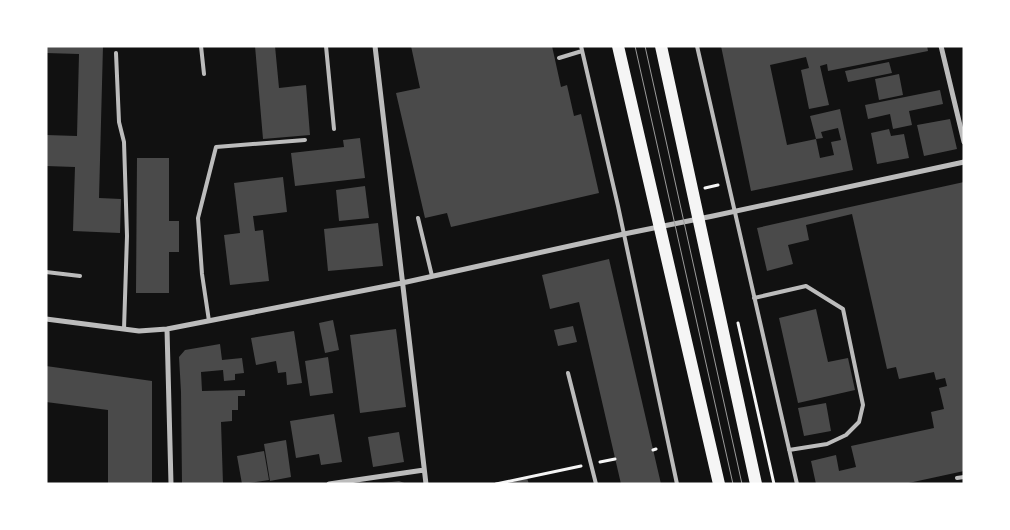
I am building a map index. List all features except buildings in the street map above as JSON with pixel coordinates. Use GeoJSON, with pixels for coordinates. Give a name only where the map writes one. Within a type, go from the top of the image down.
{"type":"FeatureCollection","features":[{"type":"Feature","properties":{"kind":"main road"},"geometry":{"type":"LineString","coordinates":[[618,46],[719,484]]}},
{"type":"Feature","properties":{"kind":"main road"},"geometry":{"type":"LineString","coordinates":[[661,46],[756,484]]}},
{"type":"Feature","properties":{"kind":"street"},"geometry":{"type":"LineString","coordinates":[[375,46],[426,484]]}},
{"type":"Feature","properties":{"kind":"street"},"geometry":{"type":"LineString","coordinates":[[942,46],[964,142]]}},
{"type":"Feature","properties":{"kind":"street"},"geometry":{"type":"LineString","coordinates":[[46,319],[139,331],[167,329],[402,283],[964,162]]}},
{"type":"Feature","properties":{"kind":"street"},"geometry":{"type":"LineString","coordinates":[[167,329],[171,484]]}},
{"type":"Feature","properties":{"kind":"street"},"geometry":{"type":"LineString","coordinates":[[329,484],[424,470]]}},
{"type":"Feature","properties":{"kind":"lane"},"geometry":{"type":"LineString","coordinates":[[201,46],[204,74]]}},
{"type":"Feature","properties":{"kind":"lane"},"geometry":{"type":"LineString","coordinates":[[326,46],[334,129]]}},
{"type":"Feature","properties":{"kind":"lane"},"geometry":{"type":"LineString","coordinates":[[697,46],[797,484]]}},
{"type":"Feature","properties":{"kind":"lane"},"geometry":{"type":"LineString","coordinates":[[559,58],[582,49],[618,206],[677,484]]}},
{"type":"Feature","properties":{"kind":"lane"},"geometry":{"type":"LineString","coordinates":[[116,53],[119,122],[124,142],[128,236],[124,329]]}},
{"type":"Feature","properties":{"kind":"lane"},"geometry":{"type":"LineString","coordinates":[[209,321],[202,274],[198,218],[216,147],[305,140]]}},
{"type":"Feature","properties":{"kind":"lane"},"geometry":{"type":"LineString","coordinates":[[418,218],[432,276]]}},
{"type":"Feature","properties":{"kind":"lane"},"geometry":{"type":"LineString","coordinates":[[46,272],[80,276]]}},
{"type":"Feature","properties":{"kind":"lane"},"geometry":{"type":"LineString","coordinates":[[754,298],[806,286],[843,310],[864,405],[859,422],[846,435],[827,444],[789,450]]}},
{"type":"Feature","properties":{"kind":"lane"},"geometry":{"type":"LineString","coordinates":[[568,373],[596,484]]}},
{"type":"Feature","properties":{"kind":"lane"},"geometry":{"type":"LineString","coordinates":[[957,478],[964,477]]}},
{"type":"Feature","properties":{"kind":"path"},"geometry":{"type":"LineString","coordinates":[[737,316],[774,484]]}},
{"type":"Feature","properties":{"kind":"path"},"geometry":{"type":"LineString","coordinates":[[496,484],[615,459]]}},
{"type":"Feature","properties":{"kind":"tram line"},"geometry":{"type":"LineString","coordinates":[[635,46],[733,484]]}},
{"type":"Feature","properties":{"kind":"tram line"},"geometry":{"type":"LineString","coordinates":[[645,46],[742,484]]}}]}
